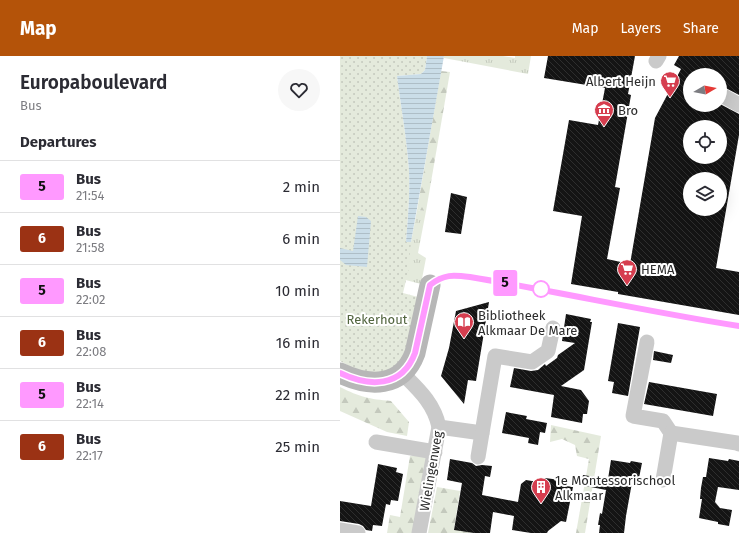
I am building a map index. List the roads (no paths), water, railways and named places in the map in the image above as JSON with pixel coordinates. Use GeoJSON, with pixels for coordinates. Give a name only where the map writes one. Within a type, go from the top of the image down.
{"type":"FeatureCollection","features":[{"type":"Feature","properties":{"kind":"street"},"geometry":{"type":"LineString","coordinates":[[727,98],[739,105]]}},
{"type":"Feature","properties":{"kind":"street"},"geometry":{"type":"LineString","coordinates":[[340,373],[356,380],[372,383],[389,380],[402,373],[412,360],[415,353],[430,285]]}},
{"type":"Feature","properties":{"kind":"street"},"geometry":{"type":"LineString","coordinates":[[478,457],[495,356],[532,362],[548,351],[553,328]]}},
{"type":"Feature","properties":{"kind":"street"},"geometry":{"type":"LineString","coordinates":[[647,342],[633,416],[663,421],[671,433],[662,480]]}},
{"type":"Feature","properties":{"kind":"street","name":"Wielingenweg"},"geometry":{"type":"LineString","coordinates":[[402,373],[431,405],[435,412],[439,427],[419,533]]}},
{"type":"Feature","properties":{"kind":"street"},"geometry":{"type":"LineString","coordinates":[[439,427],[482,433]]}},
{"type":"Feature","properties":{"kind":"street"},"geometry":{"type":"LineString","coordinates":[[671,433],[739,444]]}},
{"type":"Feature","properties":{"kind":"street"},"geometry":{"type":"LineString","coordinates":[[376,442],[435,452]]}},
{"type":"Feature","properties":{"kind":"street"},"geometry":{"type":"LineString","coordinates":[[340,530],[358,533]]}},
{"type":"Feature","properties":{"kind":"water"},"geometry":{"type":"Polygon","coordinates":[[[427,56],[444,56],[411,242],[406,242],[409,171],[397,76],[421,74],[425,70],[427,56]]]}},
{"type":"Feature","properties":{"kind":"water"},"geometry":{"type":"Polygon","coordinates":[[[358,216],[366,217],[371,221],[367,267],[346,265],[340,260],[340,248],[353,251],[358,216]]]}},
{"type":"Feature","properties":{"kind":"place","name":"Albert Heijn"},"geometry":{"type":"Point","coordinates":[670,98]}},
{"type":"Feature","properties":{"kind":"place","name":"Bro"},"geometry":{"type":"Point","coordinates":[604,127]}},
{"type":"Feature","properties":{"kind":"place","name":"HEMA"},"geometry":{"type":"Point","coordinates":[627,286]}},
{"type":"Feature","properties":{"kind":"place","name":"Bibliotheek Alkmaar De Mare"},"geometry":{"type":"Point","coordinates":[464,339]}},
{"type":"Feature","properties":{"kind":"place","name":"1e Montessorischool Alkmaar"},"geometry":{"type":"Point","coordinates":[541,504]}},
{"type":"Feature","properties":{"kind":"park label","name":"Rekerhout"},"geometry":{"type":"Point","coordinates":[377,319]}}]}
